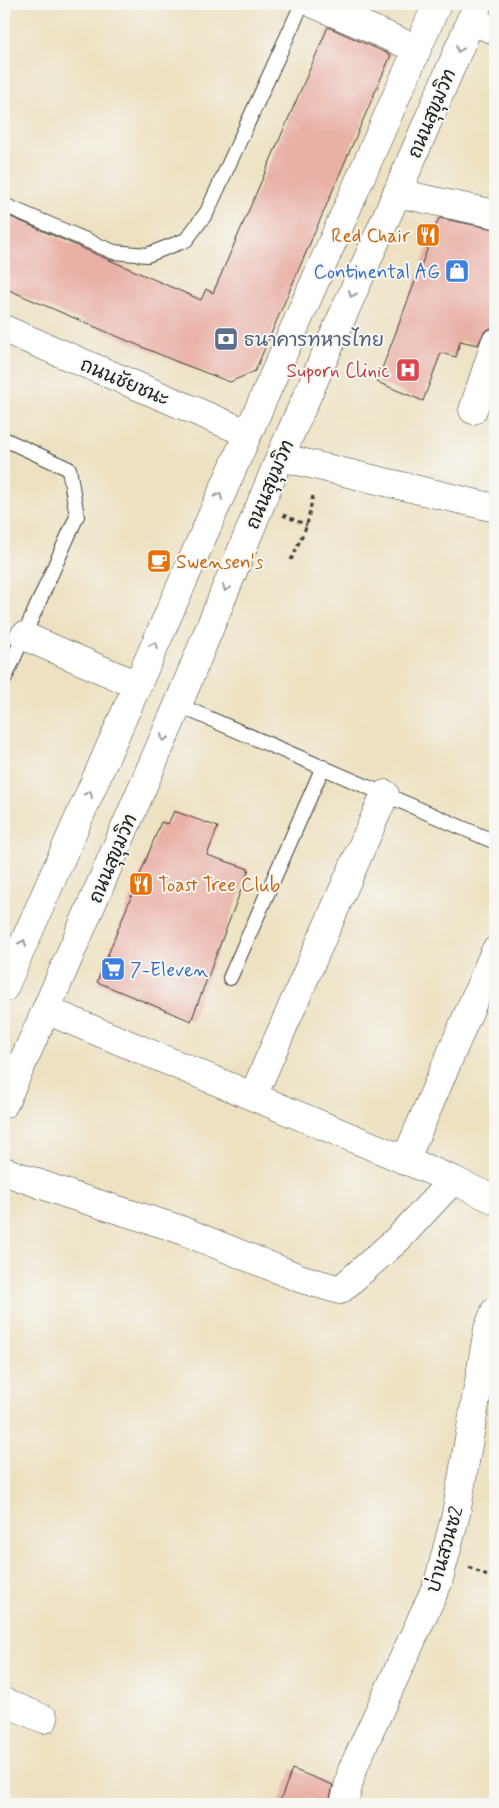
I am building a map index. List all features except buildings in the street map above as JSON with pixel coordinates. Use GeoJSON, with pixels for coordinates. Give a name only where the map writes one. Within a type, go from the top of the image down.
{"type":"FeatureCollection","features":[{"type":"Feature","properties":{"kind":"street"},"geometry":{"type":"LineString","coordinates":[[314,4],[417,49]]}},
{"type":"Feature","properties":{"kind":"street","name":"ถนนสุขุมวิท"},"geometry":{"type":"LineString","coordinates":[[4,988],[437,4]]}},
{"type":"Feature","properties":{"kind":"street","name":"ถนนสุขุมวิท"},"geometry":{"type":"LineString","coordinates":[[4,1104],[178,705],[280,457],[397,193],[481,18]]}},
{"type":"Feature","properties":{"kind":"street"},"geometry":{"type":"LineString","coordinates":[[397,193],[495,214]]}},
{"type":"Feature","properties":{"kind":"street","name":"ถนนชัยชนะ"},"geometry":{"type":"LineString","coordinates":[[4,329],[247,433],[280,457]]}},
{"type":"Feature","properties":{"kind":"street"},"geometry":{"type":"LineString","coordinates":[[473,410],[495,343]]}},
{"type":"Feature","properties":{"kind":"street"},"geometry":{"type":"LineString","coordinates":[[280,457],[495,508]]}},
{"type":"Feature","properties":{"kind":"street"},"geometry":{"type":"LineString","coordinates":[[24,636],[137,685]]}},
{"type":"Feature","properties":{"kind":"street"},"geometry":{"type":"LineString","coordinates":[[253,1096],[384,794]]}},
{"type":"Feature","properties":{"kind":"street"},"geometry":{"type":"LineString","coordinates":[[405,1161],[495,951]]}},
{"type":"Feature","properties":{"kind":"street"},"geometry":{"type":"LineString","coordinates":[[46,1010],[453,1180],[495,1200]]}},
{"type":"Feature","properties":{"kind":"street"},"geometry":{"type":"LineString","coordinates":[[4,1171],[70,1195],[176,1228],[302,1279],[340,1290],[399,1238],[453,1180]]}},
{"type":"Feature","properties":{"kind":"street","name":"บ่านสวนซ2"},"geometry":{"type":"LineString","coordinates":[[344,1804],[352,1770],[438,1583],[456,1514],[488,1329],[495,1310]]}},
{"type":"Feature","properties":{"kind":"street"},"geometry":{"type":"LineString","coordinates":[[4,1702],[44,1718]]}},
{"type":"Feature","properties":{"kind":"lane"},"geometry":{"type":"LineString","coordinates":[[4,205],[114,252],[147,255],[186,240],[207,212],[302,4]]}},
{"type":"Feature","properties":{"kind":"lane"},"geometry":{"type":"LineString","coordinates":[[4,439],[69,468],[77,516],[4,680]]}},
{"type":"Feature","properties":{"kind":"lane"},"geometry":{"type":"LineString","coordinates":[[178,705],[495,842]]}},
{"type":"Feature","properties":{"kind":"lane"},"geometry":{"type":"LineString","coordinates":[[230,978],[323,767]]}},
{"type":"Feature","properties":{"kind":"path"},"geometry":{"type":"LineString","coordinates":[[291,560],[307,525],[313,495]]}},
{"type":"Feature","properties":{"kind":"place","name":"Red Chair"},"geometry":{"type":"Point","coordinates":[428,235]}},
{"type":"Feature","properties":{"kind":"place","name":"Continental AG"},"geometry":{"type":"Point","coordinates":[457,271]}},
{"type":"Feature","properties":{"kind":"place","name":"ธนาคารทหารไทย"},"geometry":{"type":"Point","coordinates":[226,339]}},
{"type":"Feature","properties":{"kind":"place","name":"Suporn Clinic"},"geometry":{"type":"Point","coordinates":[408,370]}},
{"type":"Feature","properties":{"kind":"place","name":"Swensen's"},"geometry":{"type":"Point","coordinates":[159,561]}},
{"type":"Feature","properties":{"kind":"place","name":"Toast Tree Club"},"geometry":{"type":"Point","coordinates":[141,884]}},
{"type":"Feature","properties":{"kind":"place","name":"7-Eleven"},"geometry":{"type":"Point","coordinates":[113,969]}}]}
